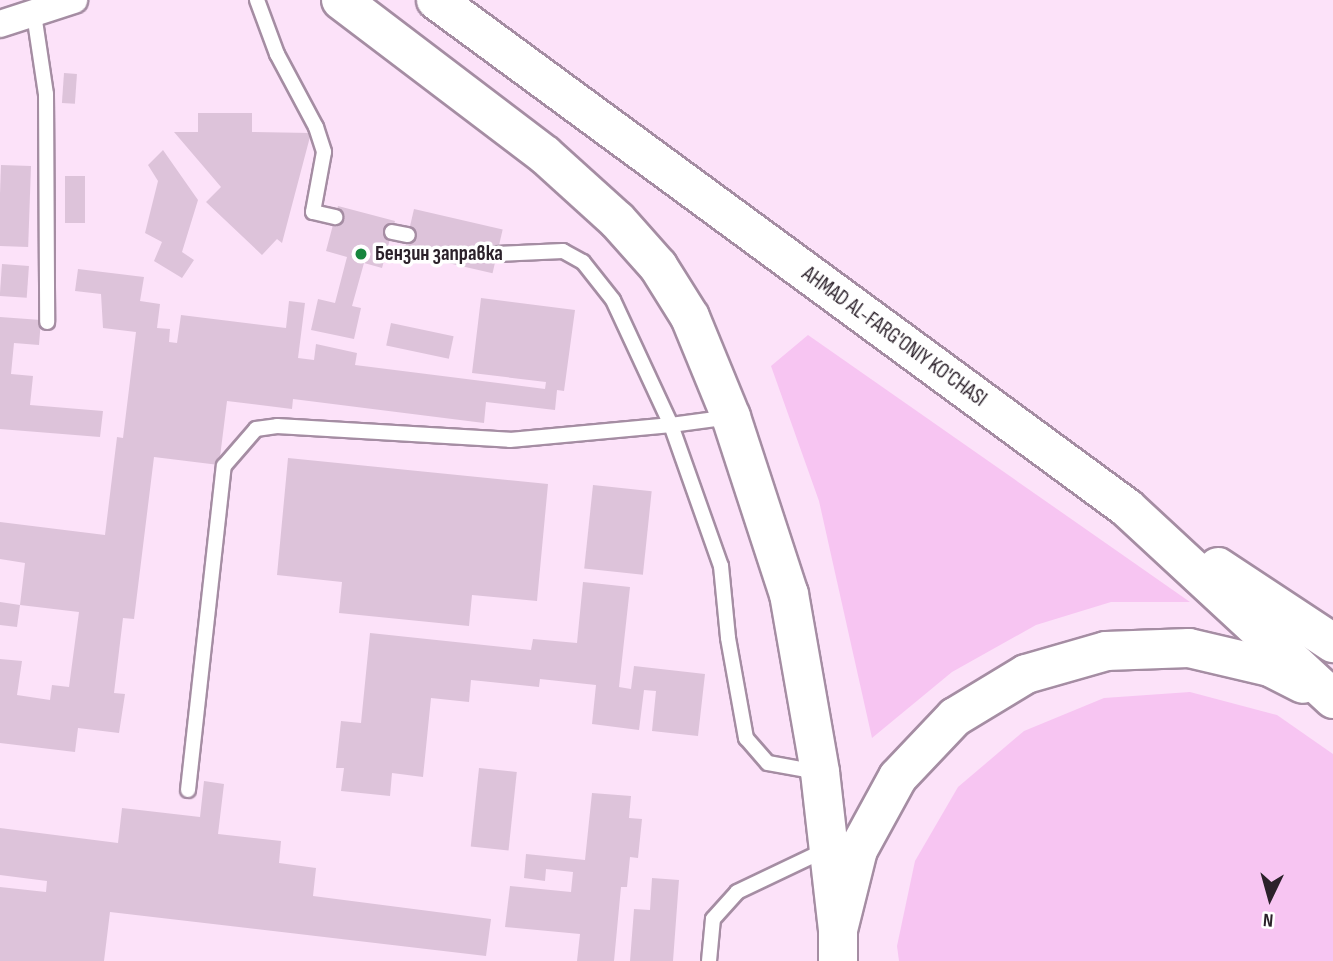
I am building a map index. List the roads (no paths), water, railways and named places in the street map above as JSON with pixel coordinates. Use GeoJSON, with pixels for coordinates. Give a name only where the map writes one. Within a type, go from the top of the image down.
{"type":"FeatureCollection","features":[{"type":"Feature","properties":{"kind":"highway"},"geometry":{"type":"LineString","coordinates":[[341,0],[545,155],[617,220],[658,266],[690,317],[731,417],[789,594],[820,772],[838,946]]}},
{"type":"Feature","properties":{"kind":"highway","name":"AHMAD AL-FARG'ONIY KO'CHASI"},"geometry":{"type":"LineString","coordinates":[[436,0],[1127,508],[1333,699]]}},
{"type":"Feature","properties":{"kind":"highway"},"geometry":{"type":"LineString","coordinates":[[1127,508],[1333,643]]}},
{"type":"Feature","properties":{"kind":"highway"},"geometry":{"type":"LineString","coordinates":[[838,946],[858,850],[898,777],[955,717],[1026,674],[1106,650],[1189,648],[1270,667],[1333,699]]}},
{"type":"Feature","properties":{"kind":"street"},"geometry":{"type":"LineString","coordinates":[[0,24],[74,0]]}},
{"type":"Feature","properties":{"kind":"lane"},"geometry":{"type":"LineString","coordinates":[[257,0],[277,54],[301,95],[324,152],[313,212],[335,217]]}},
{"type":"Feature","properties":{"kind":"lane"},"geometry":{"type":"LineString","coordinates":[[34,14],[46,94],[47,322]]}},
{"type":"Feature","properties":{"kind":"lane"},"geometry":{"type":"LineString","coordinates":[[392,232],[408,235]]}},
{"type":"Feature","properties":{"kind":"lane"},"geometry":{"type":"LineString","coordinates":[[497,254],[563,251],[583,262],[613,300],[671,425],[721,566],[728,638],[746,738],[768,763],[820,772]]}},
{"type":"Feature","properties":{"kind":"lane"},"geometry":{"type":"LineString","coordinates":[[188,790],[224,466],[239,444],[256,429],[277,426],[510,440],[731,417]]}},
{"type":"Feature","properties":{"kind":"lane"},"geometry":{"type":"LineString","coordinates":[[709,961],[712,919],[737,892],[828,849]]}},
{"type":"Feature","properties":{"kind":"place","name":"Бензин заправка"},"geometry":{"type":"Point","coordinates":[361,254]}}]}
